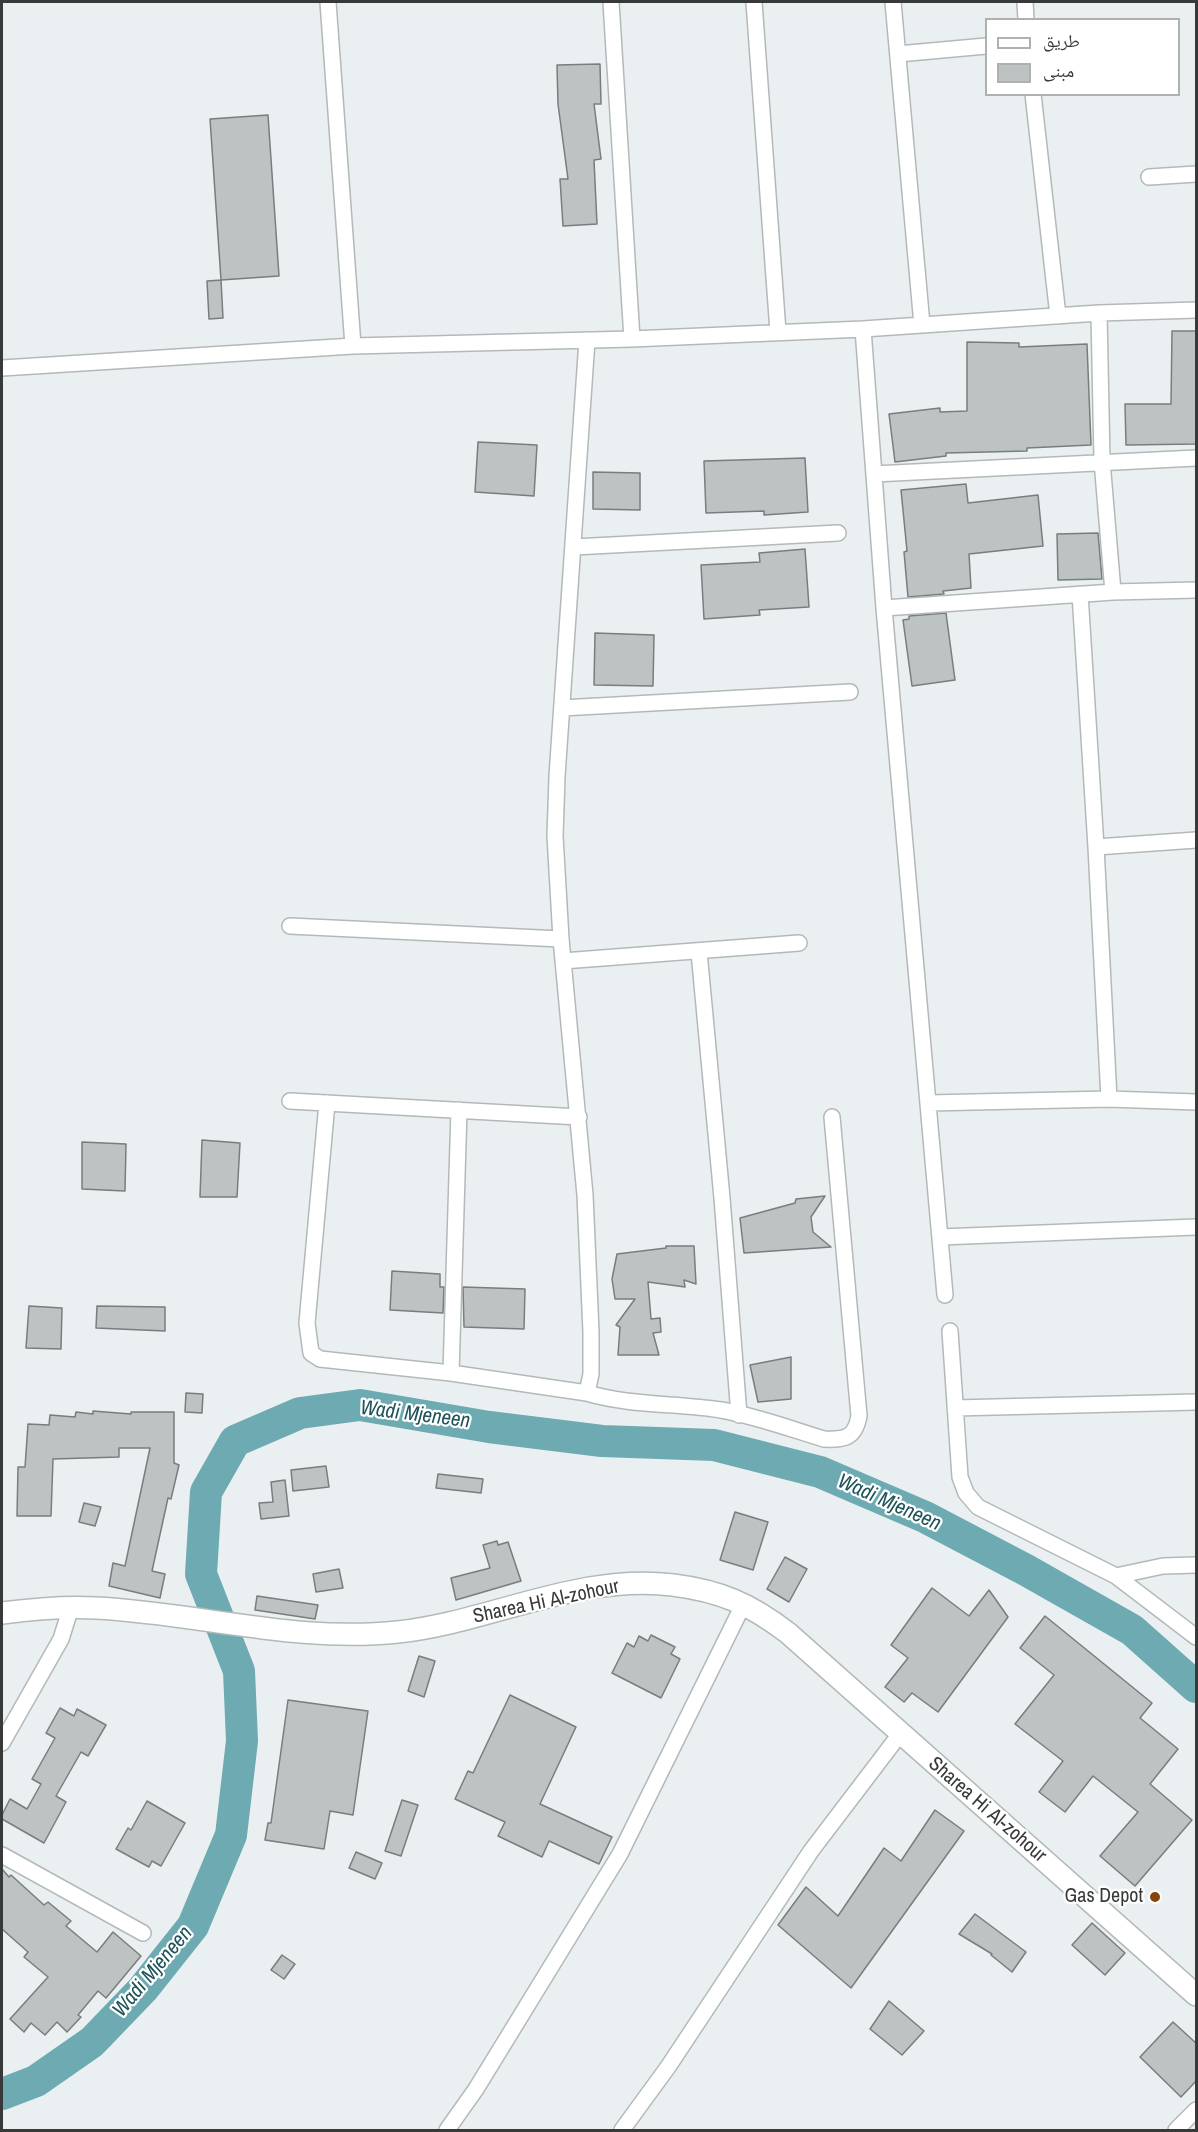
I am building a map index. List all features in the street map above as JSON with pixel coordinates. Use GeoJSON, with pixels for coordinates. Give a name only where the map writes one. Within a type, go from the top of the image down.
{"type":"FeatureCollection","features":[{"type":"Feature","properties":{"kind":"street"},"geometry":{"type":"LineString","coordinates":[[328,2],[353,346]]}},
{"type":"Feature","properties":{"kind":"street"},"geometry":{"type":"LineString","coordinates":[[611,2],[632,339]]}},
{"type":"Feature","properties":{"kind":"street"},"geometry":{"type":"LineString","coordinates":[[754,2],[778,332]]}},
{"type":"Feature","properties":{"kind":"street"},"geometry":{"type":"LineString","coordinates":[[893,2],[922,325]]}},
{"type":"Feature","properties":{"kind":"street"},"geometry":{"type":"LineString","coordinates":[[1025,2],[1026,18]]}},
{"type":"Feature","properties":{"kind":"street"},"geometry":{"type":"LineString","coordinates":[[898,54],[985,46]]}},
{"type":"Feature","properties":{"kind":"street"},"geometry":{"type":"LineString","coordinates":[[1033,96],[1058,316]]}},
{"type":"Feature","properties":{"kind":"street"},"geometry":{"type":"LineString","coordinates":[[1149,177],[1197,174]]}},
{"type":"Feature","properties":{"kind":"street"},"geometry":{"type":"LineString","coordinates":[[2,368],[353,346],[632,339],[863,329],[1099,313],[1197,310]]}},
{"type":"Feature","properties":{"kind":"street"},"geometry":{"type":"LineString","coordinates":[[1099,313],[1102,461],[1113,592]]}},
{"type":"Feature","properties":{"kind":"street"},"geometry":{"type":"LineString","coordinates":[[863,329],[884,608],[945,1295]]}},
{"type":"Feature","properties":{"kind":"street"},"geometry":{"type":"LineString","coordinates":[[587,340],[555,836],[561,939],[585,1195],[591,1332],[591,1374],[587,1393]]}},
{"type":"Feature","properties":{"kind":"street"},"geometry":{"type":"LineString","coordinates":[[874,474],[1197,458]]}},
{"type":"Feature","properties":{"kind":"street"},"geometry":{"type":"LineString","coordinates":[[574,547],[838,533]]}},
{"type":"Feature","properties":{"kind":"street"},"geometry":{"type":"LineString","coordinates":[[884,608],[1113,592],[1197,590]]}},
{"type":"Feature","properties":{"kind":"street"},"geometry":{"type":"LineString","coordinates":[[1080,594],[1109,1099]]}},
{"type":"Feature","properties":{"kind":"street"},"geometry":{"type":"LineString","coordinates":[[562,708],[850,692]]}},
{"type":"Feature","properties":{"kind":"street"},"geometry":{"type":"LineString","coordinates":[[1096,847],[1197,840]]}},
{"type":"Feature","properties":{"kind":"street"},"geometry":{"type":"LineString","coordinates":[[290,926],[561,939]]}},
{"type":"Feature","properties":{"kind":"street"},"geometry":{"type":"LineString","coordinates":[[563,961],[799,943]]}},
{"type":"Feature","properties":{"kind":"street"},"geometry":{"type":"LineString","coordinates":[[699,952],[739,1415]]}},
{"type":"Feature","properties":{"kind":"street"},"geometry":{"type":"LineString","coordinates":[[928,1103],[1109,1099],[1197,1102]]}},
{"type":"Feature","properties":{"kind":"street"},"geometry":{"type":"LineString","coordinates":[[290,1101],[579,1117]]}},
{"type":"Feature","properties":{"kind":"street"},"geometry":{"type":"LineString","coordinates":[[327,1103],[307,1323],[311,1353],[320,1359],[451,1373],[587,1393],[611,1400],[721,1410],[825,1439],[838,1440],[852,1435],[859,1416],[832,1117]]}},
{"type":"Feature","properties":{"kind":"street"},"geometry":{"type":"LineString","coordinates":[[451,1373],[459,1110]]}},
{"type":"Feature","properties":{"kind":"street"},"geometry":{"type":"LineString","coordinates":[[940,1237],[1197,1227]]}},
{"type":"Feature","properties":{"kind":"street"},"geometry":{"type":"LineString","coordinates":[[950,1331],[960,1477],[966,1493],[978,1507],[1116,1576],[1197,1637]]}},
{"type":"Feature","properties":{"kind":"street"},"geometry":{"type":"LineString","coordinates":[[955,1408],[1197,1402]]}},
{"type":"Feature","properties":{"kind":"street"},"geometry":{"type":"LineString","coordinates":[[1116,1576],[1163,1566],[1197,1565]]}},
{"type":"Feature","properties":{"kind":"street","name":"Sharea Hi Al-zohour"},"geometry":{"type":"LineString","coordinates":[[2,1613],[71,1607],[120,1610],[319,1635],[363,1635],[436,1626],[598,1586],[672,1584],[708,1591],[744,1604],[761,1613],[788,1633],[1197,1995]]}},
{"type":"Feature","properties":{"kind":"street"},"geometry":{"type":"LineString","coordinates":[[447,2130],[476,2089],[620,1854],[744,1604]]}},
{"type":"Feature","properties":{"kind":"street"},"geometry":{"type":"LineString","coordinates":[[2,1743],[61,1639],[71,1607]]}},
{"type":"Feature","properties":{"kind":"street"},"geometry":{"type":"LineString","coordinates":[[622,2130],[668,2067],[811,1851],[900,1734]]}},
{"type":"Feature","properties":{"kind":"street"},"geometry":{"type":"LineString","coordinates":[[2,1855],[143,1933]]}},
{"type":"Feature","properties":{"kind":"street"},"geometry":{"type":"LineString","coordinates":[[1176,2130],[1197,2110]]}},
{"type":"Feature","properties":{"kind":"building"},"geometry":{"type":"Polygon","coordinates":[[[600,64],[601,104],[594,104],[601,159],[594,160],[597,224],[563,226],[560,179],[568,179],[558,104],[557,65],[600,64]]]}},
{"type":"Feature","properties":{"kind":"building"},"geometry":{"type":"Polygon","coordinates":[[[268,115],[279,276],[221,280],[210,119],[268,115]]]}},
{"type":"Feature","properties":{"kind":"building"},"geometry":{"type":"Polygon","coordinates":[[[221,280],[223,318],[209,319],[207,281],[221,280]]]}},
{"type":"Feature","properties":{"kind":"building"},"geometry":{"type":"Polygon","coordinates":[[[1172,331],[1197,331],[1197,444],[1126,445],[1125,404],[1171,404],[1172,331]]]}},
{"type":"Feature","properties":{"kind":"building"},"geometry":{"type":"Polygon","coordinates":[[[967,342],[1019,343],[1019,347],[1087,344],[1091,445],[1027,448],[1027,451],[946,453],[946,456],[895,462],[889,414],[940,408],[940,412],[967,411],[967,342]]]}},
{"type":"Feature","properties":{"kind":"building"},"geometry":{"type":"Polygon","coordinates":[[[478,442],[537,445],[534,496],[475,492],[478,442]]]}},
{"type":"Feature","properties":{"kind":"building"},"geometry":{"type":"Polygon","coordinates":[[[805,458],[808,512],[764,515],[764,511],[706,513],[704,461],[805,458]]]}},
{"type":"Feature","properties":{"kind":"building"},"geometry":{"type":"Polygon","coordinates":[[[593,472],[640,473],[640,510],[593,509],[593,472]]]}},
{"type":"Feature","properties":{"kind":"building"},"geometry":{"type":"Polygon","coordinates":[[[966,484],[968,503],[1038,495],[1043,546],[969,554],[971,588],[943,591],[944,594],[908,597],[904,552],[907,551],[901,490],[966,484]]]}},
{"type":"Feature","properties":{"kind":"building"},"geometry":{"type":"Polygon","coordinates":[[[1098,533],[1102,579],[1058,580],[1057,534],[1098,533]]]}},
{"type":"Feature","properties":{"kind":"building"},"geometry":{"type":"Polygon","coordinates":[[[805,549],[809,607],[759,610],[760,615],[704,619],[701,565],[760,562],[759,553],[805,549]]]}},
{"type":"Feature","properties":{"kind":"building"},"geometry":{"type":"Polygon","coordinates":[[[946,613],[955,680],[912,686],[903,620],[909,619],[909,616],[946,613]]]}},
{"type":"Feature","properties":{"kind":"building"},"geometry":{"type":"Polygon","coordinates":[[[595,633],[654,635],[653,686],[594,685],[595,633]]]}},
{"type":"Feature","properties":{"kind":"building"},"geometry":{"type":"Polygon","coordinates":[[[202,1140],[240,1143],[237,1197],[200,1197],[202,1140]]]}},
{"type":"Feature","properties":{"kind":"building"},"geometry":{"type":"Polygon","coordinates":[[[82,1142],[126,1144],[125,1191],[82,1189],[82,1142]]]}},
{"type":"Feature","properties":{"kind":"building"},"geometry":{"type":"Polygon","coordinates":[[[825,1196],[811,1217],[813,1232],[831,1247],[744,1253],[740,1218],[795,1203],[796,1199],[825,1196]]]}},
{"type":"Feature","properties":{"kind":"building"},"geometry":{"type":"Polygon","coordinates":[[[666,1246],[694,1246],[696,1284],[684,1280],[685,1287],[648,1282],[651,1319],[660,1318],[661,1332],[653,1333],[659,1355],[618,1355],[620,1327],[616,1325],[635,1299],[615,1299],[612,1279],[617,1254],[666,1248],[666,1246]]]}},
{"type":"Feature","properties":{"kind":"building"},"geometry":{"type":"Polygon","coordinates":[[[392,1271],[440,1274],[440,1287],[444,1287],[443,1313],[390,1310],[392,1271]]]}},
{"type":"Feature","properties":{"kind":"building"},"geometry":{"type":"Polygon","coordinates":[[[463,1287],[525,1289],[524,1329],[464,1327],[463,1287]]]}},
{"type":"Feature","properties":{"kind":"building"},"geometry":{"type":"Polygon","coordinates":[[[29,1306],[62,1308],[61,1349],[26,1348],[29,1306]]]}},
{"type":"Feature","properties":{"kind":"building"},"geometry":{"type":"Polygon","coordinates":[[[97,1306],[165,1307],[165,1331],[96,1328],[97,1306]]]}},
{"type":"Feature","properties":{"kind":"building"},"geometry":{"type":"Polygon","coordinates":[[[791,1357],[791,1399],[758,1402],[750,1365],[791,1357]]]}},
{"type":"Feature","properties":{"kind":"building"},"geometry":{"type":"Polygon","coordinates":[[[186,1393],[203,1394],[202,1413],[185,1412],[186,1393]]]}},
{"type":"Feature","properties":{"kind":"building"},"geometry":{"type":"Polygon","coordinates":[[[93,1411],[131,1414],[131,1412],[174,1412],[174,1463],[179,1465],[171,1499],[168,1498],[152,1571],[165,1574],[160,1598],[109,1586],[113,1563],[125,1566],[150,1448],[119,1448],[119,1457],[53,1459],[51,1516],[17,1516],[18,1467],[25,1467],[28,1424],[49,1425],[50,1415],[75,1417],[76,1412],[93,1414],[93,1411]]]}},
{"type":"Feature","properties":{"kind":"building"},"geometry":{"type":"Polygon","coordinates":[[[326,1466],[329,1487],[293,1491],[291,1470],[326,1466]]]}},
{"type":"Feature","properties":{"kind":"building"},"geometry":{"type":"Polygon","coordinates":[[[438,1474],[483,1479],[481,1493],[436,1488],[438,1474]]]}},
{"type":"Feature","properties":{"kind":"building"},"geometry":{"type":"Polygon","coordinates":[[[285,1480],[289,1516],[261,1519],[259,1503],[273,1502],[271,1482],[285,1480]]]}},
{"type":"Feature","properties":{"kind":"building"},"geometry":{"type":"Polygon","coordinates":[[[84,1503],[101,1507],[95,1526],[79,1522],[84,1503]]]}},
{"type":"Feature","properties":{"kind":"building"},"geometry":{"type":"Polygon","coordinates":[[[735,1512],[768,1522],[753,1570],[720,1560],[735,1512]]]}},
{"type":"Feature","properties":{"kind":"building"},"geometry":{"type":"Polygon","coordinates":[[[497,1541],[498,1545],[508,1542],[521,1581],[456,1600],[451,1578],[490,1568],[483,1545],[497,1541]]]}},
{"type":"Feature","properties":{"kind":"building"},"geometry":{"type":"Polygon","coordinates":[[[785,1557],[807,1569],[789,1602],[767,1589],[785,1557]]]}},
{"type":"Feature","properties":{"kind":"building"},"geometry":{"type":"Polygon","coordinates":[[[339,1569],[343,1588],[316,1592],[313,1574],[339,1569]]]}},
{"type":"Feature","properties":{"kind":"building"},"geometry":{"type":"Polygon","coordinates":[[[932,1588],[969,1616],[989,1590],[1008,1617],[938,1712],[912,1693],[904,1702],[885,1687],[908,1658],[891,1645],[932,1588]]]}},
{"type":"Feature","properties":{"kind":"building"},"geometry":{"type":"Polygon","coordinates":[[[257,1596],[318,1605],[315,1619],[255,1610],[257,1596]]]}},
{"type":"Feature","properties":{"kind":"building"},"geometry":{"type":"Polygon","coordinates":[[[1045,1616],[1152,1703],[1140,1718],[1178,1749],[1150,1784],[1192,1820],[1135,1886],[1100,1856],[1138,1812],[1093,1776],[1065,1812],[1039,1792],[1063,1761],[1015,1724],[1054,1675],[1020,1648],[1045,1616]]]}},
{"type":"Feature","properties":{"kind":"building"},"geometry":{"type":"Polygon","coordinates":[[[651,1635],[675,1647],[671,1654],[680,1659],[661,1698],[612,1673],[627,1643],[634,1647],[639,1636],[648,1641],[651,1635]]]}},
{"type":"Feature","properties":{"kind":"building"},"geometry":{"type":"Polygon","coordinates":[[[419,1656],[435,1661],[424,1697],[408,1691],[419,1656]]]}},
{"type":"Feature","properties":{"kind":"building"},"geometry":{"type":"Polygon","coordinates":[[[510,1695],[576,1727],[540,1804],[612,1837],[599,1864],[549,1841],[542,1857],[498,1836],[505,1822],[455,1799],[468,1771],[473,1773],[510,1695]]]}},
{"type":"Feature","properties":{"kind":"building"},"geometry":{"type":"Polygon","coordinates":[[[288,1700],[368,1711],[353,1815],[330,1811],[324,1849],[265,1840],[268,1823],[271,1823],[288,1700]]]}},
{"type":"Feature","properties":{"kind":"building"},"geometry":{"type":"Polygon","coordinates":[[[60,1708],[74,1716],[77,1709],[106,1725],[88,1756],[81,1752],[56,1796],[66,1802],[44,1843],[2,1819],[2,1815],[10,1799],[27,1809],[41,1784],[32,1779],[55,1738],[46,1733],[60,1708]]]}},
{"type":"Feature","properties":{"kind":"building"},"geometry":{"type":"Polygon","coordinates":[[[402,1800],[418,1805],[401,1856],[385,1851],[402,1800]]]}},
{"type":"Feature","properties":{"kind":"building"},"geometry":{"type":"Polygon","coordinates":[[[147,1801],[185,1823],[161,1866],[152,1861],[149,1867],[116,1849],[128,1828],[131,1830],[147,1801]]]}},
{"type":"Feature","properties":{"kind":"building"},"geometry":{"type":"Polygon","coordinates":[[[935,1810],[964,1831],[851,1988],[778,1925],[806,1887],[838,1916],[884,1848],[901,1861],[935,1810]]]}},
{"type":"Feature","properties":{"kind":"building"},"geometry":{"type":"Polygon","coordinates":[[[356,1852],[382,1863],[375,1879],[349,1868],[356,1852]]]}},
{"type":"Feature","properties":{"kind":"building"},"geometry":{"type":"Polygon","coordinates":[[[2,1869],[44,1905],[48,1902],[71,1921],[66,1926],[97,1952],[113,1932],[141,1956],[106,1998],[98,1991],[78,2015],[81,2017],[67,2032],[57,2022],[45,2035],[31,2023],[24,2032],[10,2019],[48,1977],[24,1957],[28,1952],[2,1929],[2,1869]]]}},
{"type":"Feature","properties":{"kind":"building"},"geometry":{"type":"Polygon","coordinates":[[[975,1914],[1026,1952],[1012,1972],[992,1954],[959,1934],[975,1914]]]}},
{"type":"Feature","properties":{"kind":"building"},"geometry":{"type":"Polygon","coordinates":[[[1092,1923],[1125,1953],[1105,1975],[1072,1945],[1092,1923]]]}},
{"type":"Feature","properties":{"kind":"building"},"geometry":{"type":"Polygon","coordinates":[[[282,1955],[295,1964],[284,1979],[271,1970],[282,1955]]]}},
{"type":"Feature","properties":{"kind":"building"},"geometry":{"type":"Polygon","coordinates":[[[889,2001],[924,2031],[902,2055],[870,2029],[889,2001]]]}},
{"type":"Feature","properties":{"kind":"building"},"geometry":{"type":"Polygon","coordinates":[[[1173,2022],[1197,2044],[1197,2080],[1181,2097],[1140,2057],[1173,2022]]]}},
{"type":"Feature","properties":{"kind":"waterway","name":"Wadi Mjeneen"},"geometry":{"type":"LineString","coordinates":[[2,2094],[36,2081],[92,2042],[143,1989],[193,1926],[231,1835],[242,1741],[239,1671],[201,1574],[206,1492],[235,1441],[300,1413],[360,1405],[489,1427],[602,1441],[714,1445],[820,1472],[925,1517],[1026,1570],[1132,1630],[1196,1687]]}},
{"type":"Feature","properties":{"kind":"place","name":"Gas Depot"},"geometry":{"type":"Point","coordinates":[1155,1897]}}]}
